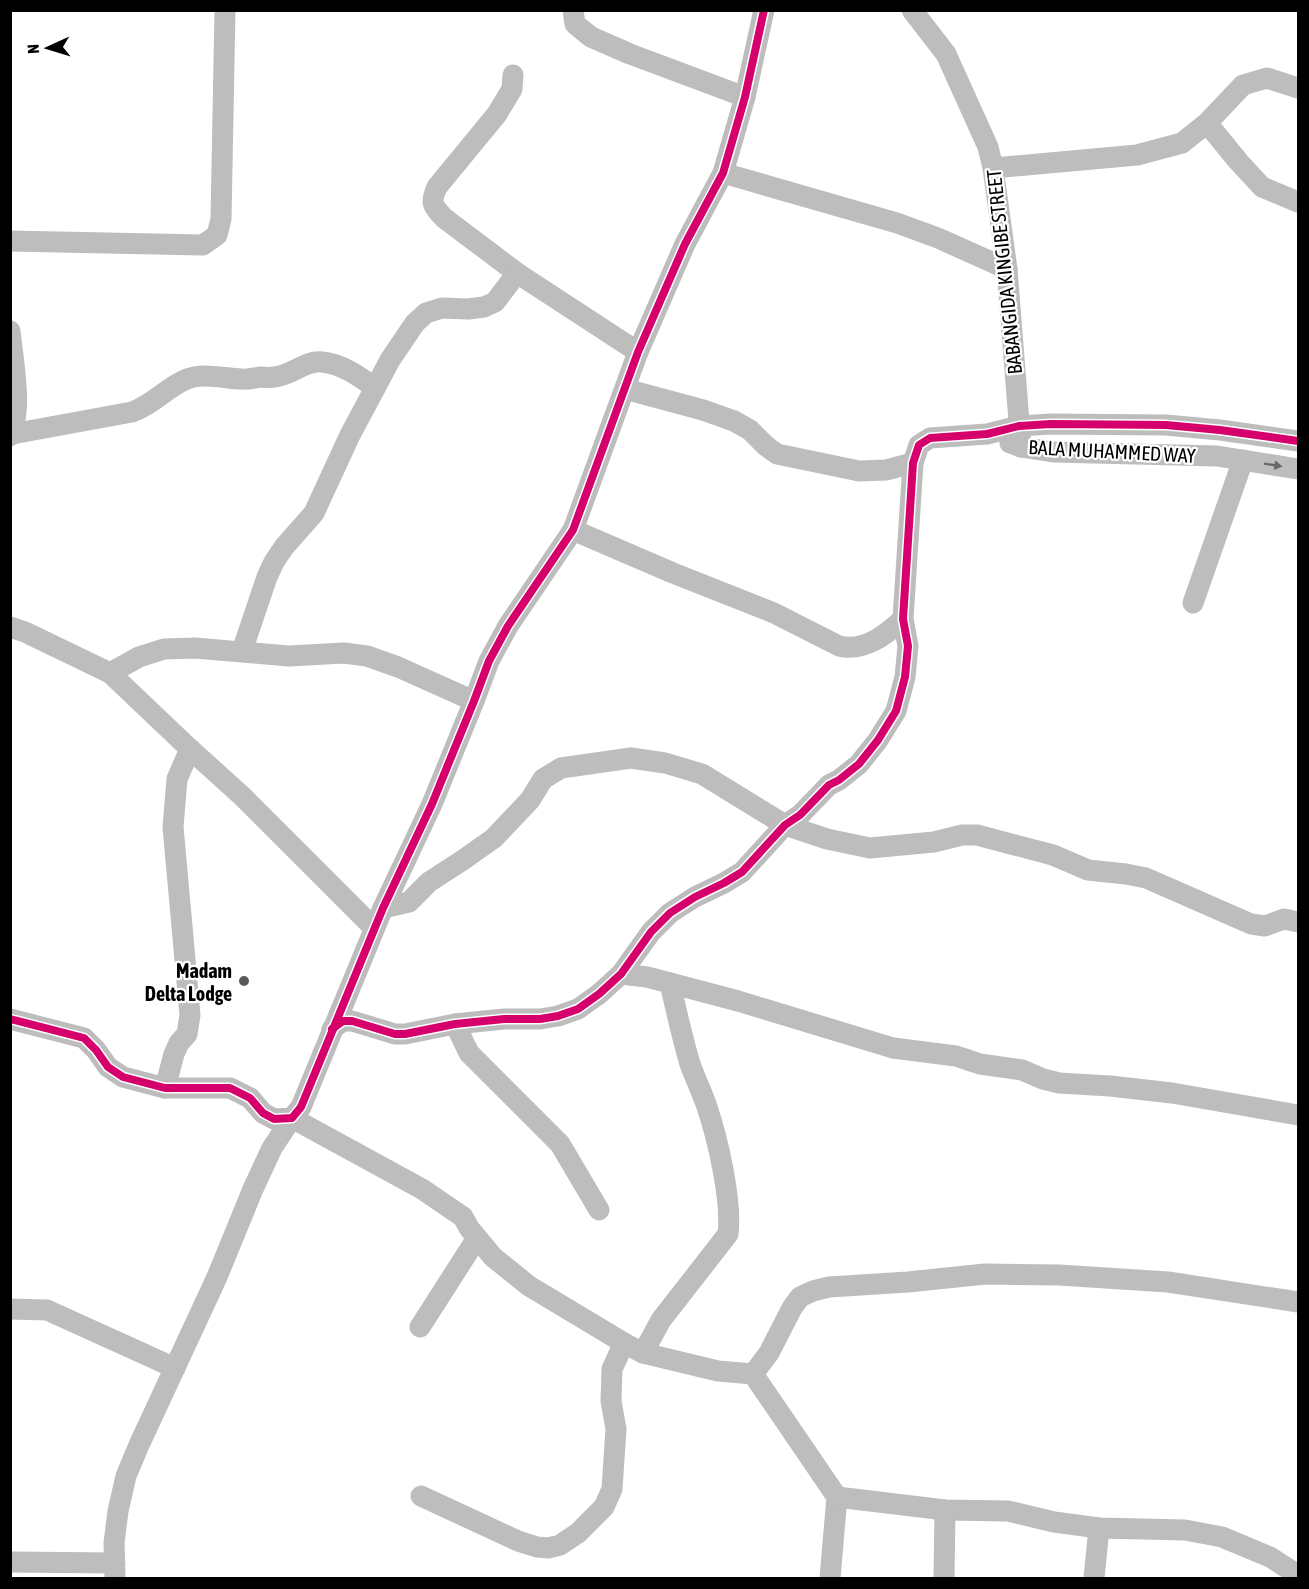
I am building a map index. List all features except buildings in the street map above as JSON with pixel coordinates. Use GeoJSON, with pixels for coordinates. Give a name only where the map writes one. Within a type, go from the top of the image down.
{"type":"FeatureCollection","features":[{"type":"Feature","properties":{"kind":"street"},"geometry":{"type":"LineString","coordinates":[[10,241],[203,245],[217,235],[221,219],[225,10]]}},
{"type":"Feature","properties":{"kind":"street"},"geometry":{"type":"LineString","coordinates":[[573,10],[575,24],[591,37],[745,97]]}},
{"type":"Feature","properties":{"kind":"street"},"geometry":{"type":"LineString","coordinates":[[10,1562],[115,1571],[116,1532],[126,1476],[217,1277],[272,1148],[301,1107],[374,928],[432,804],[489,661],[508,626],[573,530],[638,352],[685,244],[723,173],[745,97],[764,10]]}},
{"type":"Feature","properties":{"kind":"street","name":"BABANGIDA KINGIBE STREET"},"geometry":{"type":"LineString","coordinates":[[912,10],[946,54],[988,147],[1007,269],[1020,437]]}},
{"type":"Feature","properties":{"kind":"street"},"geometry":{"type":"LineString","coordinates":[[513,75],[512,89],[497,114],[441,181],[433,196],[434,207],[444,218],[517,273],[638,352]]}},
{"type":"Feature","properties":{"kind":"street"},"geometry":{"type":"LineString","coordinates":[[993,168],[1137,155],[1182,143],[1207,123],[1243,85],[1267,78],[1299,88]]}},
{"type":"Feature","properties":{"kind":"street"},"geometry":{"type":"LineString","coordinates":[[1207,123],[1262,187],[1299,202]]}},
{"type":"Feature","properties":{"kind":"street"},"geometry":{"type":"LineString","coordinates":[[723,173],[897,223],[938,238],[1007,269]]}},
{"type":"Feature","properties":{"kind":"street"},"geometry":{"type":"LineString","coordinates":[[242,651],[274,562],[314,513],[350,435],[390,360],[415,323],[426,312],[442,308],[468,309],[495,303],[517,273]]}},
{"type":"Feature","properties":{"kind":"street"},"geometry":{"type":"LineString","coordinates":[[10,331],[16,400],[16,418],[11,435],[140,410],[181,382],[199,376],[244,380],[275,377],[283,376],[310,363],[319,362],[346,369],[375,388]]}},
{"type":"Feature","properties":{"kind":"street"},"geometry":{"type":"LineString","coordinates":[[332,1029],[343,1021],[395,1034],[405,1034],[455,1024],[504,1019],[540,1019],[578,1009],[621,974],[651,933],[670,913],[742,872],[785,825],[800,815],[822,791],[859,764],[878,740],[896,711],[905,676],[908,646],[903,619],[913,463],[886,470],[859,471],[777,454],[750,430],[734,421],[703,410],[625,389]]}},
{"type":"Feature","properties":{"kind":"street","name":"BALA MUHAMMED WAY"},"geometry":{"type":"LineString","coordinates":[[1020,437],[1051,424],[1166,425],[1299,441]]}},
{"type":"Feature","properties":{"kind":"street","name":"BALA MUHAMMED WAY"},"geometry":{"type":"LineString","coordinates":[[913,463],[919,445],[930,438],[987,434],[1020,437],[1053,452],[1217,456],[1299,469]]}},
{"type":"Feature","properties":{"kind":"street"},"geometry":{"type":"LineString","coordinates":[[1193,603],[1243,460]]}},
{"type":"Feature","properties":{"kind":"street"},"geometry":{"type":"LineString","coordinates":[[573,530],[774,614],[848,648],[876,640],[903,619]]}},
{"type":"Feature","properties":{"kind":"street"},"geometry":{"type":"LineString","coordinates":[[10,627],[110,673],[242,796],[374,928]]}},
{"type":"Feature","properties":{"kind":"street"},"geometry":{"type":"LineString","coordinates":[[110,673],[139,657],[164,649],[195,648],[289,656],[344,653],[398,666],[474,701]]}},
{"type":"Feature","properties":{"kind":"street"},"geometry":{"type":"LineString","coordinates":[[165,1088],[178,1043],[187,1034],[190,1015],[173,827],[177,779],[190,749]]}},
{"type":"Feature","properties":{"kind":"street"},"geometry":{"type":"LineString","coordinates":[[383,908],[409,902],[429,882],[494,838],[530,800],[543,779],[561,768],[631,758],[665,763],[702,774],[785,825],[827,839],[870,848],[977,835],[1053,855],[1088,870],[1146,878],[1251,924],[1265,926],[1284,919],[1299,922]]}},
{"type":"Feature","properties":{"kind":"street"},"geometry":{"type":"LineString","coordinates":[[621,974],[647,977],[738,1001],[893,1048],[956,1056],[980,1064],[1022,1070],[1059,1083],[1172,1093],[1299,1115]]}},
{"type":"Feature","properties":{"kind":"street"},"geometry":{"type":"LineString","coordinates":[[643,1353],[661,1320],[728,1234],[729,1220],[721,1163],[707,1107],[691,1066],[670,983]]}},
{"type":"Feature","properties":{"kind":"street"},"geometry":{"type":"LineString","coordinates":[[10,1019],[84,1038],[108,1066],[123,1077],[165,1088],[230,1088],[250,1098],[263,1113],[274,1119],[292,1118],[422,1189],[463,1217],[493,1257],[529,1286],[624,1343],[643,1353],[718,1371],[753,1374]]}},
{"type":"Feature","properties":{"kind":"street"},"geometry":{"type":"LineString","coordinates":[[455,1024],[469,1053],[560,1144],[599,1210]]}},
{"type":"Feature","properties":{"kind":"street"},"geometry":{"type":"LineString","coordinates":[[420,1328],[477,1238]]}},
{"type":"Feature","properties":{"kind":"street"},"geometry":{"type":"LineString","coordinates":[[753,1374],[769,1353],[800,1297],[829,1287],[985,1274],[1059,1275],[1168,1282],[1299,1302]]}},
{"type":"Feature","properties":{"kind":"street"},"geometry":{"type":"LineString","coordinates":[[10,1310],[47,1310],[175,1368]]}},
{"type":"Feature","properties":{"kind":"street"},"geometry":{"type":"LineString","coordinates":[[421,1496],[518,1541],[537,1547],[548,1548],[560,1545],[578,1533],[604,1507],[612,1489],[616,1429],[611,1401],[612,1369],[624,1343]]}},
{"type":"Feature","properties":{"kind":"street"},"geometry":{"type":"LineString","coordinates":[[753,1374],[837,1497],[830,1578]]}},
{"type":"Feature","properties":{"kind":"street"},"geometry":{"type":"LineString","coordinates":[[837,1497],[945,1510],[1008,1511],[1054,1522],[1099,1528],[1185,1530],[1222,1537],[1270,1557],[1299,1575]]}},
{"type":"Feature","properties":{"kind":"street"},"geometry":{"type":"LineString","coordinates":[[944,1578],[945,1510]]}},
{"type":"Feature","properties":{"kind":"street"},"geometry":{"type":"LineString","coordinates":[[1094,1578],[1099,1528]]}},
{"type":"Feature","properties":{"kind":"cycle path"},"geometry":{"type":"LineString","coordinates":[[10,1019],[84,1038],[108,1067],[123,1077],[165,1088],[230,1088],[250,1098],[263,1113],[274,1119],[292,1118],[301,1107],[383,908],[432,804],[489,661],[508,626],[573,530],[638,352],[685,244],[723,173],[745,97],[764,10]]}},
{"type":"Feature","properties":{"kind":"cycle path"},"geometry":{"type":"LineString","coordinates":[[332,1029],[343,1021],[352,1021],[395,1034],[405,1034],[455,1024],[504,1019],[540,1019],[578,1009],[621,974],[651,932],[670,913],[742,872],[785,825],[800,815],[829,785],[859,764],[878,740],[896,711],[905,677],[908,646],[903,619],[913,463],[919,445],[930,438],[987,434],[1019,426],[1051,424],[1166,425],[1298,441]]}},
{"type":"Feature","properties":{"kind":"place","name":"Madam Delta Lodge"},"geometry":{"type":"Point","coordinates":[244,981]}}]}
